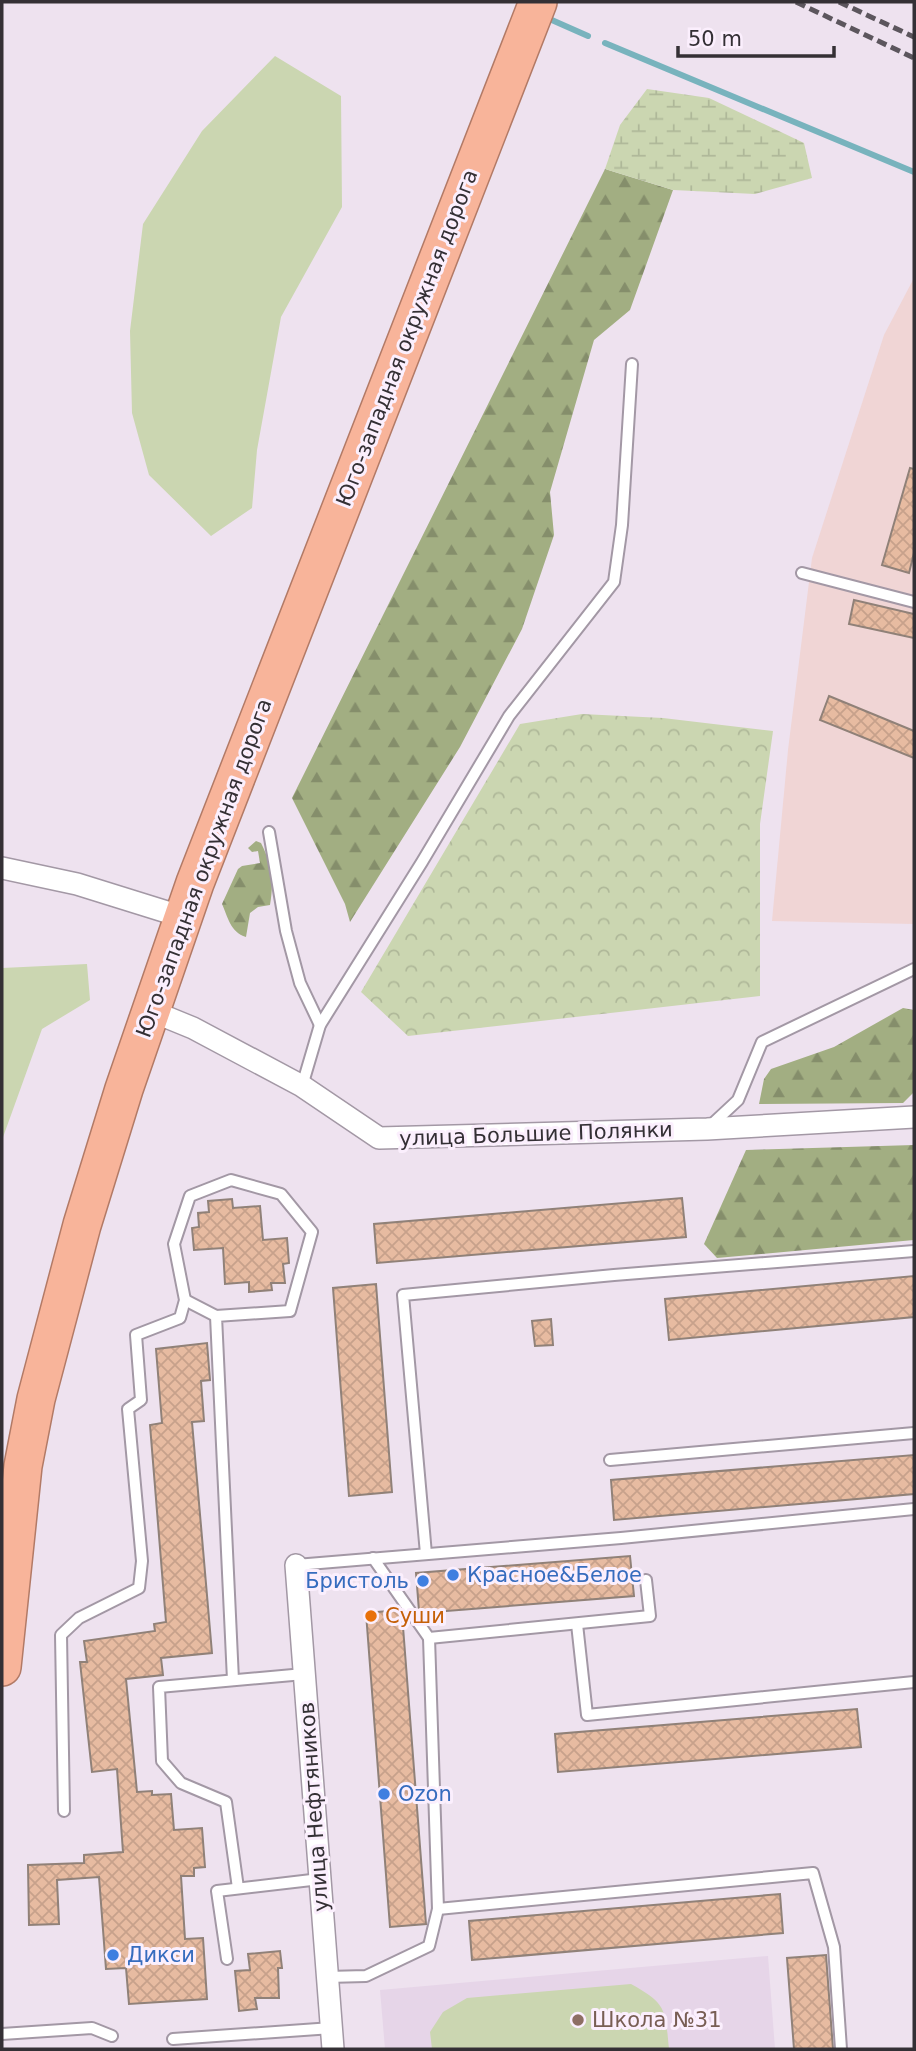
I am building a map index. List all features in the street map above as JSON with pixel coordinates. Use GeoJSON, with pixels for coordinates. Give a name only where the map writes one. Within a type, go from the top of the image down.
{"type":"FeatureCollection","features":[{"type":"Feature","properties":{"kind":"highway","name":"Юго-западная окружная дорога"},"geometry":{"type":"LineString","coordinates":[[2,1667],[23,1465],[36,1399],[82,1225],[149,1010],[538,2]]}},
{"type":"Feature","properties":{"kind":"street"},"geometry":{"type":"LineString","coordinates":[[2,868],[77,884],[183,917]]}},
{"type":"Feature","properties":{"kind":"street","name":"улица Большие Полянки"},"geometry":{"type":"LineString","coordinates":[[149,1010],[193,1028],[302,1086],[379,1138],[707,1129],[914,1117]]}},
{"type":"Feature","properties":{"kind":"street","name":"улица Нефтяников"},"geometry":{"type":"LineString","coordinates":[[296,1565],[332,2039]]}},
{"type":"Feature","properties":{"kind":"lane"},"geometry":{"type":"LineString","coordinates":[[302,1086],[320,1025],[509,716],[614,582],[622,525],[632,364]]}},
{"type":"Feature","properties":{"kind":"lane"},"geometry":{"type":"LineString","coordinates":[[802,573],[914,602]]}},
{"type":"Feature","properties":{"kind":"lane"},"geometry":{"type":"LineString","coordinates":[[269,832],[286,931],[300,982],[320,1025]]}},
{"type":"Feature","properties":{"kind":"lane"},"geometry":{"type":"LineString","coordinates":[[707,1129],[738,1100],[762,1042],[914,969]]}},
{"type":"Feature","properties":{"kind":"lane"},"geometry":{"type":"LineString","coordinates":[[64,1811],[61,1634],[79,1618],[139,1588],[142,1561],[128,1409],[141,1400],[136,1335],[180,1318],[186,1300],[174,1244],[190,1196],[230,1180],[281,1194],[312,1232],[290,1311],[216,1316],[186,1300]]}},
{"type":"Feature","properties":{"kind":"lane"},"geometry":{"type":"LineString","coordinates":[[426,1554],[403,1295],[914,1251]]}},
{"type":"Feature","properties":{"kind":"lane"},"geometry":{"type":"LineString","coordinates":[[216,1316],[233,1680]]}},
{"type":"Feature","properties":{"kind":"lane"},"geometry":{"type":"LineString","coordinates":[[610,1460],[914,1433]]}},
{"type":"Feature","properties":{"kind":"lane"},"geometry":{"type":"LineString","coordinates":[[296,1565],[634,1537],[914,1509]]}},
{"type":"Feature","properties":{"kind":"lane"},"geometry":{"type":"LineString","coordinates":[[327,1977],[366,1976],[429,1946],[438,1909],[429,1638],[373,1558]]}},
{"type":"Feature","properties":{"kind":"lane"},"geometry":{"type":"LineString","coordinates":[[429,1638],[650,1616],[646,1580]]}},
{"type":"Feature","properties":{"kind":"lane"},"geometry":{"type":"LineString","coordinates":[[577,1624],[587,1715],[914,1682]]}},
{"type":"Feature","properties":{"kind":"lane"},"geometry":{"type":"LineString","coordinates":[[238,1888],[226,1802],[181,1783],[162,1761],[159,1687],[304,1674]]}},
{"type":"Feature","properties":{"kind":"lane"},"geometry":{"type":"LineString","coordinates":[[438,1909],[813,1873],[834,1947],[841,2049]]}},
{"type":"Feature","properties":{"kind":"lane"},"geometry":{"type":"LineString","coordinates":[[227,1959],[217,1891],[320,1878]]}},
{"type":"Feature","properties":{"kind":"lane"},"geometry":{"type":"LineString","coordinates":[[2,2034],[92,2028],[112,2036]]}},
{"type":"Feature","properties":{"kind":"lane"},"geometry":{"type":"LineString","coordinates":[[173,2039],[332,2039]]}},
{"type":"Feature","properties":{"kind":"shaded area"},"geometry":{"type":"Polygon","coordinates":[[[914,278],[914,924],[772,921],[788,750],[812,558],[884,335],[914,278]]]}},
{"type":"Feature","properties":{"kind":"shaded area","name":"Школа №31"},"geometry":{"type":"Polygon","coordinates":[[[768,1956],[775,2049],[385,2049],[380,1990],[768,1956]]]}},
{"type":"Feature","properties":{"kind":"green space"},"geometry":{"type":"Polygon","coordinates":[[[275,56],[341,96],[342,207],[281,317],[257,450],[252,508],[211,536],[149,475],[132,413],[130,331],[143,224],[202,131],[275,56]]]}},
{"type":"Feature","properties":{"kind":"green space"},"geometry":{"type":"Polygon","coordinates":[[[647,89],[709,98],[804,143],[812,178],[755,194],[673,190],[605,169],[620,125],[647,89]]]}},
{"type":"Feature","properties":{"kind":"green space"},"geometry":{"type":"Polygon","coordinates":[[[605,169],[673,190],[630,310],[594,340],[550,492],[554,535],[522,629],[460,747],[350,922],[345,904],[292,798],[605,169]]]}},
{"type":"Feature","properties":{"kind":"green space"},"geometry":{"type":"Polygon","coordinates":[[[582,714],[663,718],[773,731],[760,824],[760,996],[408,1036],[361,992],[520,724],[582,714]]]}},
{"type":"Feature","properties":{"kind":"green space"},"geometry":{"type":"Polygon","coordinates":[[[256,841],[261,843],[268,858],[272,881],[271,897],[270,905],[258,907],[250,913],[246,937],[233,928],[222,904],[238,869],[260,863],[258,851],[252,852],[248,848],[256,841]]]}},
{"type":"Feature","properties":{"kind":"green space"},"geometry":{"type":"Polygon","coordinates":[[[87,964],[90,1000],[42,1029],[2,1140],[2,968],[87,964]]]}},
{"type":"Feature","properties":{"kind":"green space"},"geometry":{"type":"Polygon","coordinates":[[[903,1008],[914,1010],[914,1092],[903,1103],[759,1104],[764,1079],[771,1069],[834,1047],[903,1008]]]}},
{"type":"Feature","properties":{"kind":"green space"},"geometry":{"type":"Polygon","coordinates":[[[914,1145],[914,1240],[717,1258],[704,1244],[746,1150],[914,1145]]]}},
{"type":"Feature","properties":{"kind":"green space"},"geometry":{"type":"Polygon","coordinates":[[[631,1984],[652,1997],[662,2009],[669,2049],[432,2049],[430,2032],[443,2012],[467,1998],[631,1984]]]}},
{"type":"Feature","properties":{"kind":"building"},"geometry":{"type":"Polygon","coordinates":[[[910,468],[914,469],[914,553],[909,573],[882,565],[910,468]]]}},
{"type":"Feature","properties":{"kind":"building"},"geometry":{"type":"Polygon","coordinates":[[[854,600],[914,614],[914,638],[849,624],[854,600]]]}},
{"type":"Feature","properties":{"kind":"building"},"geometry":{"type":"Polygon","coordinates":[[[829,696],[914,731],[914,758],[820,720],[829,696]]]}},
{"type":"Feature","properties":{"kind":"building"},"geometry":{"type":"Polygon","coordinates":[[[682,1198],[686,1237],[377,1263],[374,1224],[682,1198]]]}},
{"type":"Feature","properties":{"kind":"building"},"geometry":{"type":"Polygon","coordinates":[[[232,1199],[233,1208],[260,1206],[263,1240],[287,1238],[289,1263],[283,1264],[285,1283],[271,1283],[272,1290],[249,1292],[249,1282],[225,1284],[223,1248],[194,1250],[192,1228],[199,1227],[198,1213],[209,1212],[208,1201],[232,1199]]]}},
{"type":"Feature","properties":{"kind":"building"},"geometry":{"type":"Polygon","coordinates":[[[914,1276],[914,1317],[669,1340],[665,1299],[914,1276]]]}},
{"type":"Feature","properties":{"kind":"building"},"geometry":{"type":"Polygon","coordinates":[[[376,1284],[392,1492],[349,1496],[333,1288],[376,1284]]]}},
{"type":"Feature","properties":{"kind":"building"},"geometry":{"type":"Polygon","coordinates":[[[551,1319],[553,1345],[535,1346],[532,1321],[551,1319]]]}},
{"type":"Feature","properties":{"kind":"building"},"geometry":{"type":"Polygon","coordinates":[[[207,1343],[210,1380],[201,1381],[204,1421],[192,1422],[212,1653],[161,1658],[163,1675],[126,1679],[137,1792],[152,1791],[152,1795],[171,1794],[174,1830],[202,1828],[205,1867],[194,1868],[194,1876],[181,1876],[185,1939],[203,1938],[207,1999],[129,2004],[126,1968],[106,1969],[99,1877],[57,1880],[59,1924],[29,1925],[28,1865],[84,1863],[84,1855],[123,1852],[117,1769],[92,1772],[80,1662],[87,1662],[84,1641],[155,1631],[154,1624],[166,1622],[150,1425],[162,1423],[156,1349],[207,1343]]]}},
{"type":"Feature","properties":{"kind":"building"},"geometry":{"type":"Polygon","coordinates":[[[914,1455],[914,1494],[614,1520],[611,1480],[914,1455]]]}},
{"type":"Feature","properties":{"kind":"building"},"geometry":{"type":"Polygon","coordinates":[[[630,1556],[634,1596],[421,1613],[419,1611],[416,1573],[630,1556]]]}},
{"type":"Feature","properties":{"kind":"building"},"geometry":{"type":"Polygon","coordinates":[[[400,1610],[426,1924],[390,1927],[366,1613],[400,1610]]]}},
{"type":"Feature","properties":{"kind":"building"},"geometry":{"type":"Polygon","coordinates":[[[857,1709],[861,1747],[558,1772],[555,1734],[857,1709]]]}},
{"type":"Feature","properties":{"kind":"building"},"geometry":{"type":"Polygon","coordinates":[[[780,1894],[783,1933],[472,1960],[469,1921],[780,1894]]]}},
{"type":"Feature","properties":{"kind":"building"},"geometry":{"type":"Polygon","coordinates":[[[280,1951],[282,1968],[278,1968],[279,1998],[255,1998],[257,2009],[239,2011],[235,1971],[250,1970],[248,1954],[280,1951]]]}},
{"type":"Feature","properties":{"kind":"building"},"geometry":{"type":"Polygon","coordinates":[[[826,1955],[833,2049],[794,2049],[787,1958],[826,1955]]]}},
{"type":"Feature","properties":{"kind":"waterway"},"geometry":{"type":"LineString","coordinates":[[545,17],[588,36]]}},
{"type":"Feature","properties":{"kind":"waterway"},"geometry":{"type":"LineString","coordinates":[[605,43],[914,172]]}},
{"type":"Feature","properties":{"kind":"railway"},"geometry":{"type":"LineString","coordinates":[[796,2],[914,58]]}},
{"type":"Feature","properties":{"kind":"railway"},"geometry":{"type":"LineString","coordinates":[[839,2],[914,37]]}},
{"type":"Feature","properties":{"kind":"place","name":"Красное&Белое"},"geometry":{"type":"Point","coordinates":[453,1575]}},
{"type":"Feature","properties":{"kind":"place","name":"Бристоль"},"geometry":{"type":"Point","coordinates":[423,1581]}},
{"type":"Feature","properties":{"kind":"place","name":"Суши"},"geometry":{"type":"Point","coordinates":[371,1616]}},
{"type":"Feature","properties":{"kind":"place","name":"Ozon"},"geometry":{"type":"Point","coordinates":[384,1794]}},
{"type":"Feature","properties":{"kind":"place","name":"Дикси"},"geometry":{"type":"Point","coordinates":[113,1955]}},
{"type":"Feature","properties":{"kind":"place","name":"Школа №31"},"geometry":{"type":"Point","coordinates":[578,2020]}}]}
